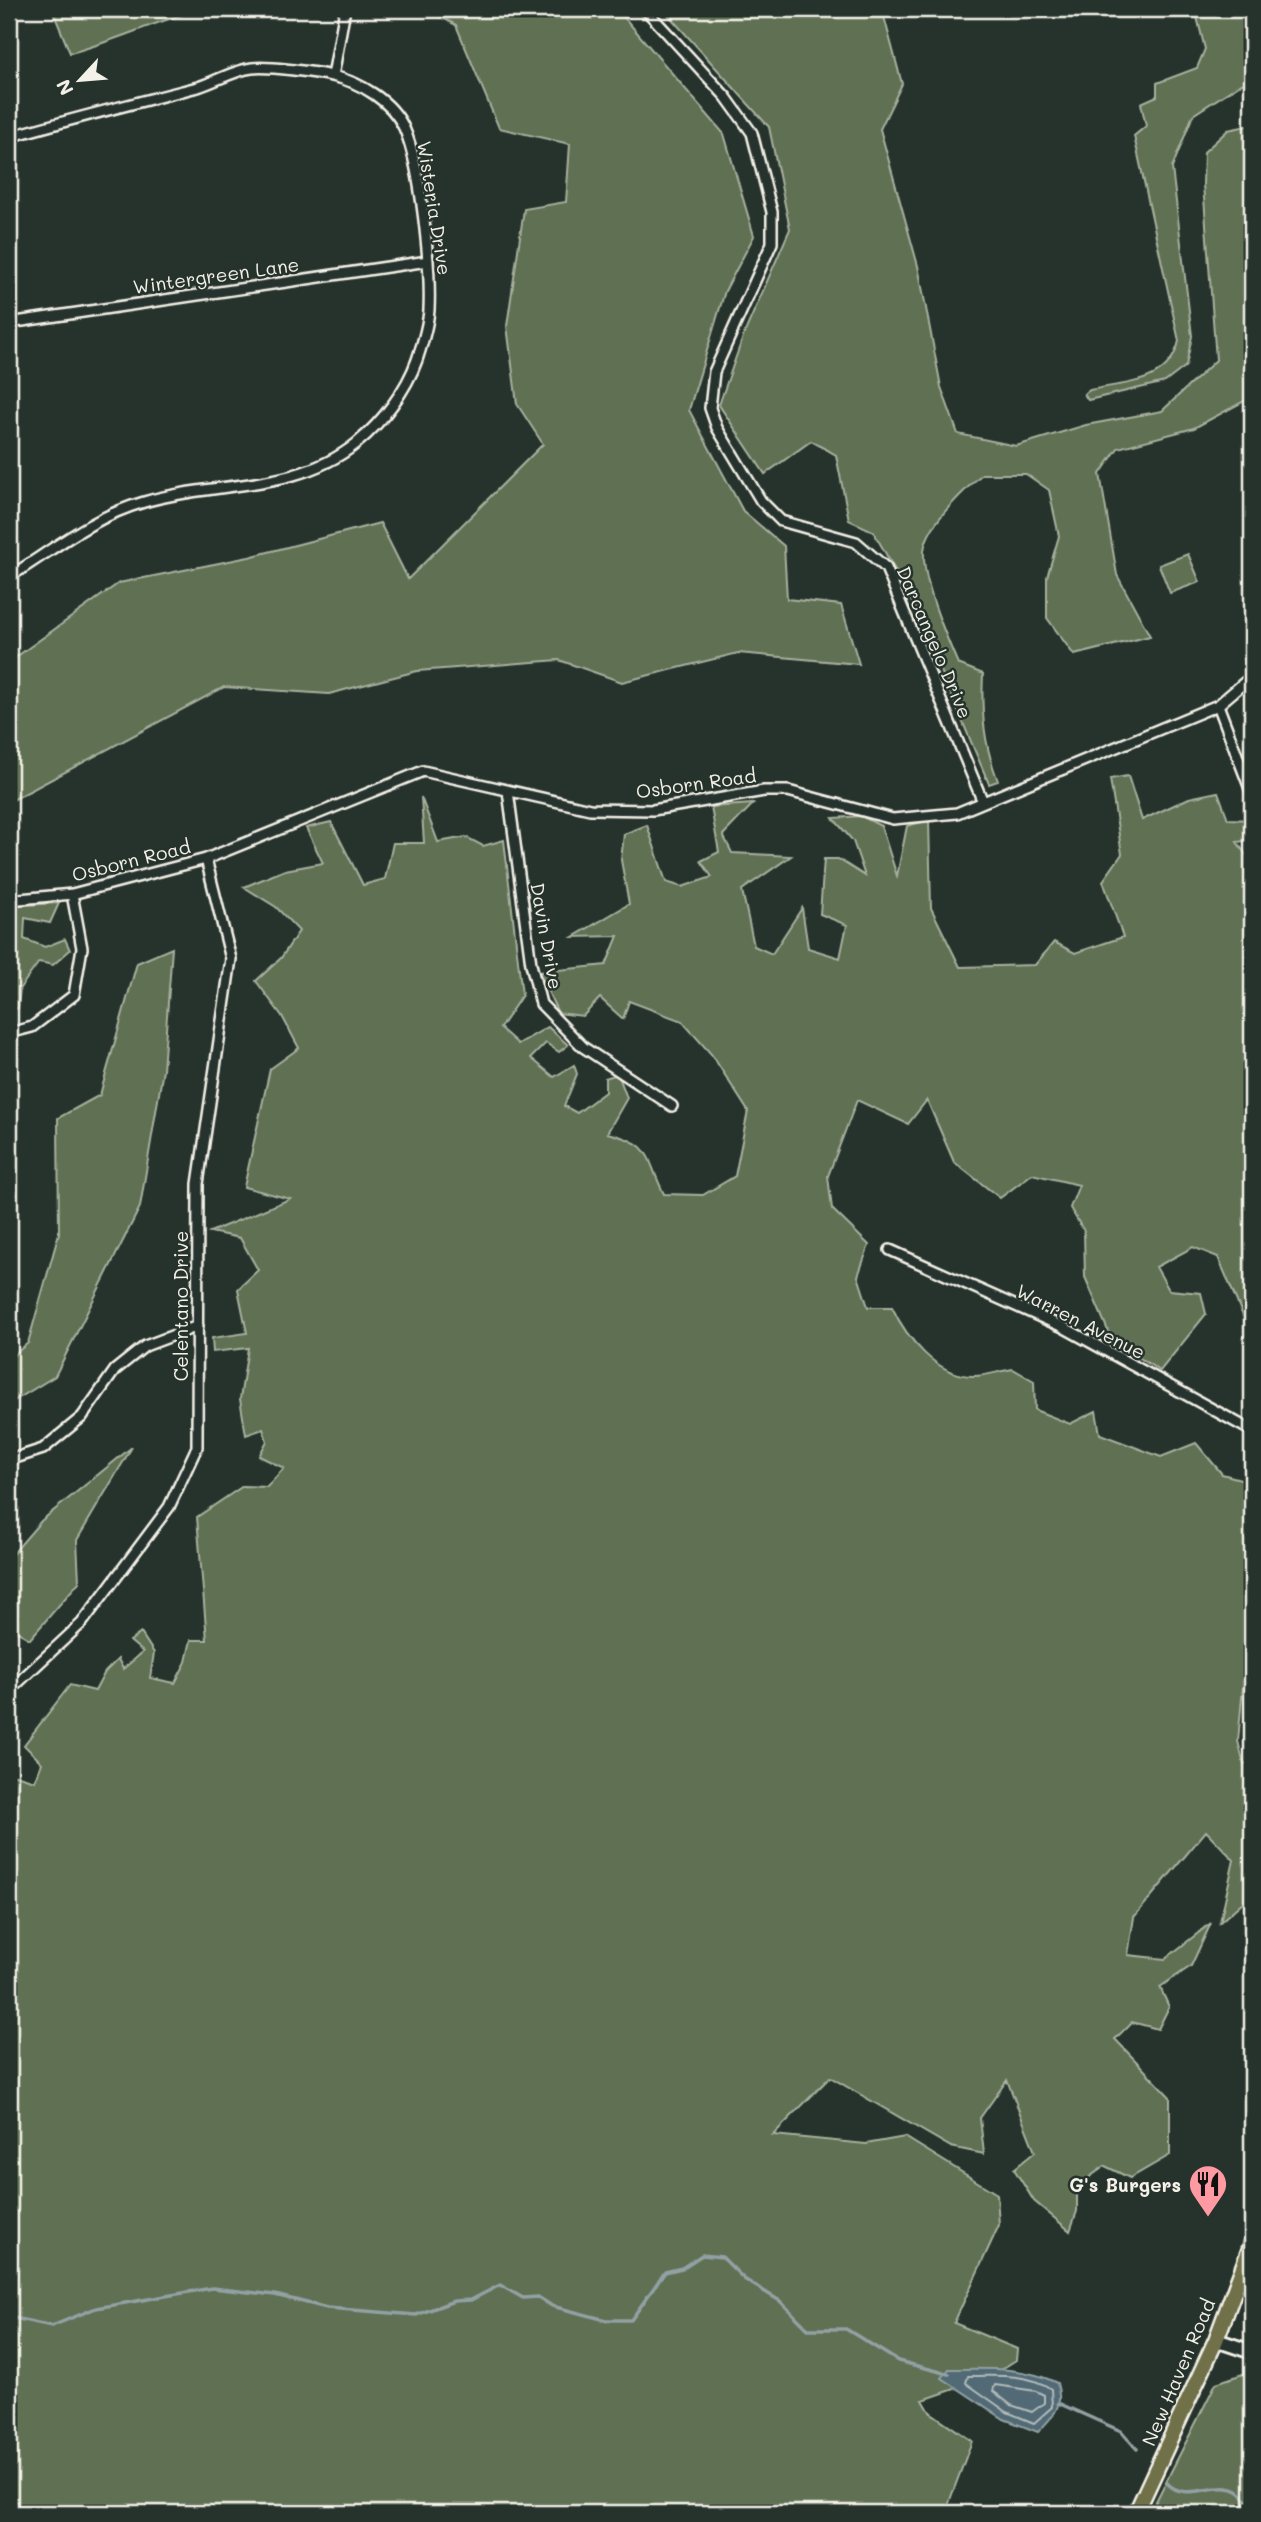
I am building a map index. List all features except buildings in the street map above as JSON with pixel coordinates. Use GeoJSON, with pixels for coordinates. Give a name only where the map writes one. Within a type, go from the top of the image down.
{"type":"FeatureCollection","features":[{"type":"Feature","properties":{"kind":"main road","name":"New Haven Road"},"geometry":{"type":"LineString","coordinates":[[1136,2513],[1216,2340],[1252,2244]]}},
{"type":"Feature","properties":{"kind":"street"},"geometry":{"type":"LineString","coordinates":[[333,76],[345,9]]}},
{"type":"Feature","properties":{"kind":"street","name":"Darcangelo Drive"},"geometry":{"type":"LineString","coordinates":[[645,9],[726,97],[752,133],[772,212],[772,243],[740,308],[714,372],[710,408],[717,428],[761,501],[781,521],[799,529],[849,539],[864,547],[886,568],[983,802]]}},
{"type":"Feature","properties":{"kind":"street","name":"Wisteria Drive"},"geometry":{"type":"LineString","coordinates":[[9,137],[203,85],[252,68],[333,76],[366,88],[390,107],[404,128],[416,176],[428,261],[429,313],[416,362],[398,398],[357,443],[306,471],[270,482],[177,493],[141,502],[88,523],[9,577]]}},
{"type":"Feature","properties":{"kind":"street","name":"Wintergreen Lane"},"geometry":{"type":"LineString","coordinates":[[9,323],[428,261]]}},
{"type":"Feature","properties":{"kind":"street","name":"Osborn Road"},"geometry":{"type":"LineString","coordinates":[[9,900],[72,894],[206,859],[423,771],[590,809],[653,810],[764,790],[788,791],[893,819],[957,813],[1218,705],[1252,676]]}},
{"type":"Feature","properties":{"kind":"street"},"geometry":{"type":"LineString","coordinates":[[1218,705],[1252,794]]}},
{"type":"Feature","properties":{"kind":"street","name":"Davin Drive"},"geometry":{"type":"LineString","coordinates":[[508,791],[531,964],[541,1004],[583,1047],[672,1106]]}},
{"type":"Feature","properties":{"kind":"street","name":"Celentano Drive"},"geometry":{"type":"LineString","coordinates":[[9,1691],[82,1623],[169,1507],[197,1447],[198,1184],[231,959],[206,859]]}},
{"type":"Feature","properties":{"kind":"street"},"geometry":{"type":"LineString","coordinates":[[9,1033],[32,1027],[74,995],[82,947],[72,894]]}},
{"type":"Feature","properties":{"kind":"street","name":"Warren Avenue"},"geometry":{"type":"LineString","coordinates":[[890,1250],[1063,1328],[1252,1430]]}},
{"type":"Feature","properties":{"kind":"street"},"geometry":{"type":"LineString","coordinates":[[9,1460],[43,1449],[82,1417],[115,1370],[145,1346],[198,1326]]}},
{"type":"Feature","properties":{"kind":"street"},"geometry":{"type":"LineString","coordinates":[[1216,2340],[1252,2352]]}},
{"type":"Feature","properties":{"kind":"green space"},"geometry":{"type":"Polygon","coordinates":[[[52,9],[203,9],[70,53],[52,9]]]}},
{"type":"Feature","properties":{"kind":"green space"},"geometry":{"type":"Polygon","coordinates":[[[426,9],[617,9],[724,134],[754,236],[725,291],[689,410],[743,511],[784,546],[787,599],[841,605],[859,664],[738,653],[622,682],[559,660],[417,671],[329,694],[224,687],[9,802],[9,662],[119,583],[249,557],[380,523],[408,579],[543,444],[517,404],[507,326],[524,209],[566,202],[570,144],[499,128],[456,25],[426,9]]]}},
{"type":"Feature","properties":{"kind":"green space"},"geometry":{"type":"Polygon","coordinates":[[[663,9],[882,9],[902,84],[880,129],[918,266],[941,387],[958,434],[1016,446],[1086,425],[1162,411],[1216,360],[1203,184],[1204,152],[1228,130],[1252,125],[1252,397],[1194,428],[1118,448],[1100,474],[1117,575],[1150,636],[1074,655],[1047,618],[1047,577],[1059,536],[1049,490],[1026,474],[982,474],[947,509],[926,541],[924,563],[927,577],[958,664],[983,674],[985,729],[989,755],[998,781],[989,784],[908,593],[873,531],[849,520],[836,455],[811,441],[765,474],[719,405],[744,334],[790,229],[769,127],[663,9]]]}},
{"type":"Feature","properties":{"kind":"green space"},"geometry":{"type":"Polygon","coordinates":[[[1195,9],[1252,9],[1252,81],[1239,85],[1193,115],[1172,168],[1192,336],[1186,366],[1165,382],[1088,400],[1084,394],[1090,390],[1145,379],[1156,373],[1166,366],[1174,355],[1179,341],[1134,136],[1146,126],[1141,103],[1157,96],[1157,83],[1197,68],[1205,49],[1195,9]]]}},
{"type":"Feature","properties":{"kind":"green space"},"geometry":{"type":"Polygon","coordinates":[[[1188,554],[1200,582],[1170,593],[1159,565],[1188,554]]]}},
{"type":"Feature","properties":{"kind":"green space"},"geometry":{"type":"Polygon","coordinates":[[[1128,776],[1142,820],[1189,798],[1218,792],[1228,819],[1252,820],[1252,840],[1237,842],[1252,863],[1252,1337],[1218,1257],[1193,1247],[1156,1267],[1169,1290],[1201,1293],[1206,1314],[1160,1371],[1112,1340],[1085,1277],[1084,1231],[1070,1208],[1079,1185],[1032,1174],[1000,1198],[954,1162],[927,1100],[908,1124],[857,1100],[828,1176],[832,1209],[869,1245],[858,1276],[868,1307],[892,1307],[914,1342],[935,1363],[960,1375],[983,1375],[1013,1369],[1034,1381],[1035,1410],[1070,1424],[1096,1411],[1100,1434],[1161,1457],[1196,1443],[1222,1474],[1252,1482],[1252,1667],[1245,1665],[1238,1741],[1244,1765],[1252,1758],[1252,1894],[1220,1922],[1234,1860],[1206,1831],[1134,1917],[1128,1955],[1165,1959],[1211,1923],[1191,1966],[1160,1987],[1169,2007],[1158,2029],[1132,2022],[1115,2039],[1170,2097],[1170,2155],[1130,2178],[1105,2166],[1077,2186],[1077,2211],[1070,2231],[1034,2201],[1014,2169],[1035,2152],[1007,2080],[980,2118],[984,2154],[951,2147],[830,2077],[773,2135],[866,2144],[905,2137],[997,2194],[999,2225],[954,2323],[1017,2349],[1016,2360],[989,2377],[923,2400],[930,2412],[972,2441],[945,2513],[9,2513],[9,1773],[35,1781],[42,1763],[24,1745],[70,1685],[95,1691],[105,1672],[118,1659],[123,1669],[143,1652],[130,1641],[141,1633],[154,1653],[150,1678],[175,1683],[186,1662],[191,1640],[207,1640],[197,1517],[243,1486],[267,1487],[284,1468],[259,1456],[267,1441],[263,1429],[246,1435],[240,1399],[248,1348],[213,1352],[212,1338],[247,1333],[238,1289],[258,1270],[240,1238],[210,1232],[290,1199],[244,1187],[270,1069],[299,1048],[282,1016],[256,981],[281,958],[299,931],[276,907],[244,887],[285,870],[323,863],[306,828],[331,822],[363,885],[385,879],[393,843],[424,843],[421,797],[438,842],[466,837],[483,846],[504,840],[522,995],[500,1028],[518,1044],[548,1027],[568,1045],[559,1052],[546,1043],[531,1058],[554,1077],[574,1065],[577,1074],[564,1106],[577,1113],[605,1092],[605,1078],[618,1074],[627,1098],[607,1133],[641,1147],[664,1194],[703,1195],[735,1176],[748,1111],[712,1055],[682,1021],[629,1001],[623,1019],[600,998],[583,1016],[558,1013],[539,972],[606,965],[618,936],[573,937],[629,904],[621,860],[624,834],[647,825],[666,882],[682,887],[712,877],[701,861],[719,852],[711,807],[753,804],[723,835],[732,853],[791,856],[742,890],[754,946],[772,954],[802,908],[808,948],[840,958],[847,925],[820,914],[824,859],[838,859],[865,876],[853,841],[833,818],[861,816],[881,826],[897,876],[907,826],[929,820],[931,908],[960,967],[1035,965],[1054,942],[1075,953],[1123,937],[1103,881],[1122,854],[1110,779],[1128,776]]]}},
{"type":"Feature","properties":{"kind":"green space"},"geometry":{"type":"Polygon","coordinates":[[[59,903],[50,923],[25,918],[24,939],[45,947],[65,939],[70,950],[53,965],[39,962],[20,988],[18,1008],[9,1011],[9,906],[59,903]]]}},
{"type":"Feature","properties":{"kind":"green space"},"geometry":{"type":"Polygon","coordinates":[[[172,948],[163,1070],[140,1207],[55,1376],[9,1404],[9,1359],[28,1343],[59,1233],[58,1118],[100,1095],[137,963],[172,948]]]}},
{"type":"Feature","properties":{"kind":"green space"},"geometry":{"type":"Polygon","coordinates":[[[132,1447],[77,1540],[79,1582],[30,1639],[9,1627],[9,1558],[41,1521],[132,1447]]]}},
{"type":"Feature","properties":{"kind":"green space"},"geometry":{"type":"Polygon","coordinates":[[[1252,2371],[1252,2513],[1150,2513],[1216,2383],[1252,2371]]]}},
{"type":"Feature","properties":{"kind":"water"},"geometry":{"type":"Polygon","coordinates":[[[949,2369],[1018,2371],[1044,2378],[1057,2383],[1058,2405],[1038,2432],[1004,2419],[942,2378],[949,2369]]]}},
{"type":"Feature","properties":{"kind":"waterway"},"geometry":{"type":"LineString","coordinates":[[9,2317],[52,2326],[96,2308],[212,2288],[275,2295],[327,2308],[416,2315],[454,2301],[471,2300],[500,2285],[523,2298],[538,2297],[552,2306],[606,2320],[631,2320],[665,2272],[682,2268],[702,2255],[722,2257],[744,2279],[780,2301],[808,2329],[846,2329],[898,2361],[949,2374]]}},
{"type":"Feature","properties":{"kind":"waterway"},"geometry":{"type":"LineString","coordinates":[[1058,2403],[1121,2431],[1137,2449]]}},
{"type":"Feature","properties":{"kind":"waterway"},"geometry":{"type":"LineString","coordinates":[[1167,2483],[1184,2492],[1232,2489],[1242,2495],[1252,2512]]}},
{"type":"Feature","properties":{"kind":"place","name":"G's Burgers"},"geometry":{"type":"Point","coordinates":[1208,2218]}}]}
